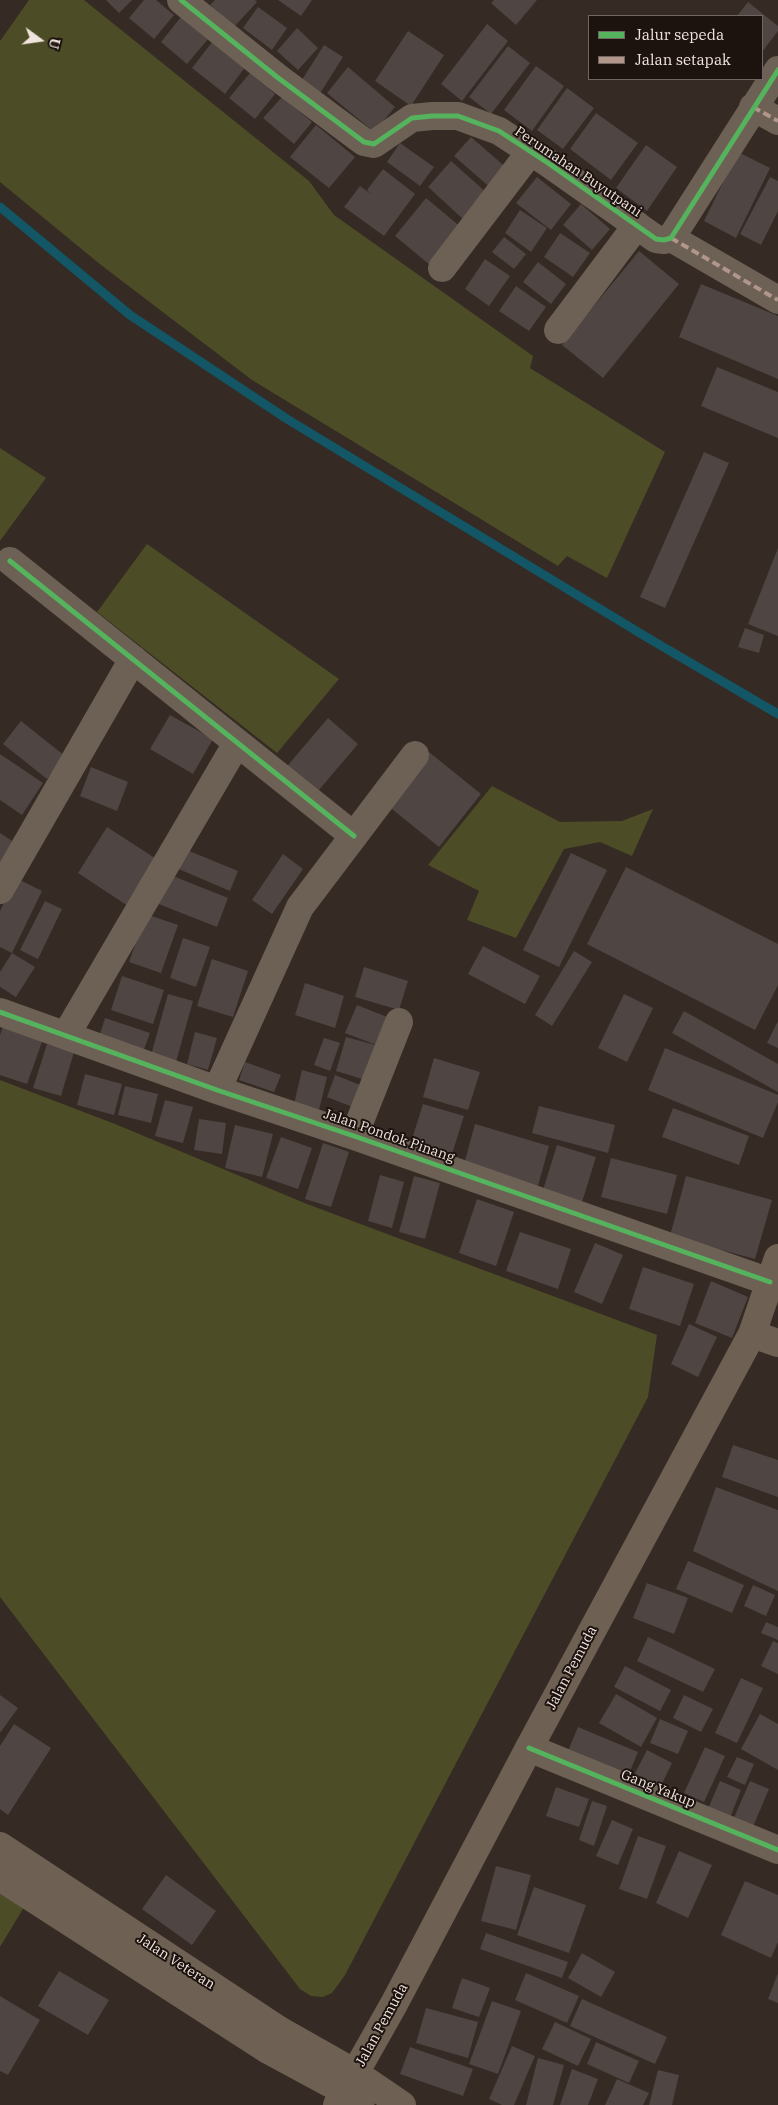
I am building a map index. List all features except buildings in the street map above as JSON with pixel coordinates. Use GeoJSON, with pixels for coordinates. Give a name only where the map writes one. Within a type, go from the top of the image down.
{"type":"FeatureCollection","features":[{"type":"Feature","properties":{"kind":"main road","name":"Jalan Pemuda"},"geometry":{"type":"LineString","coordinates":[[345,2090],[394,2004],[529,1748],[752,1334],[774,1270]]}},
{"type":"Feature","properties":{"kind":"main road"},"geometry":{"type":"LineString","coordinates":[[752,1334],[778,1343]]}},
{"type":"Feature","properties":{"kind":"main road","name":"Jalan Veteran"},"geometry":{"type":"LineString","coordinates":[[0,1846],[280,2030],[345,2090]]}},
{"type":"Feature","properties":{"kind":"main road","name":"Jalan Veteran"},"geometry":{"type":"LineString","coordinates":[[0,1876],[268,2050],[345,2090]]}},
{"type":"Feature","properties":{"kind":"main road"},"geometry":{"type":"LineString","coordinates":[[345,2090],[382,2105]]}},
{"type":"Feature","properties":{"kind":"main road"},"geometry":{"type":"LineString","coordinates":[[345,2090],[402,2105]]}},
{"type":"Feature","properties":{"kind":"street","name":"Perumahan Buyutpani"},"geometry":{"type":"LineString","coordinates":[[181,0],[284,83],[364,142],[374,144],[412,118],[432,116],[458,116],[499,131],[531,151],[656,239],[671,238],[778,300]]}},
{"type":"Feature","properties":{"kind":"street"},"geometry":{"type":"LineString","coordinates":[[671,238],[778,70]]}},
{"type":"Feature","properties":{"kind":"street"},"geometry":{"type":"LineString","coordinates":[[753,107],[778,120]]}},
{"type":"Feature","properties":{"kind":"street"},"geometry":{"type":"LineString","coordinates":[[442,268],[531,151]]}},
{"type":"Feature","properties":{"kind":"street"},"geometry":{"type":"LineString","coordinates":[[558,330],[637,225]]}},
{"type":"Feature","properties":{"kind":"street"},"geometry":{"type":"LineString","coordinates":[[10,561],[354,836]]}},
{"type":"Feature","properties":{"kind":"street"},"geometry":{"type":"LineString","coordinates":[[0,890],[133,659]]}},
{"type":"Feature","properties":{"kind":"street"},"geometry":{"type":"LineString","coordinates":[[66,1035],[237,743]]}},
{"type":"Feature","properties":{"kind":"street"},"geometry":{"type":"LineString","coordinates":[[217,1090],[300,907],[415,754]]}},
{"type":"Feature","properties":{"kind":"street","name":"Jalan Pondok Pinang"},"geometry":{"type":"LineString","coordinates":[[0,1012],[217,1090],[354,1136],[774,1270]]}},
{"type":"Feature","properties":{"kind":"street"},"geometry":{"type":"LineString","coordinates":[[354,1136],[399,1022]]}},
{"type":"Feature","properties":{"kind":"street","name":"Gang Yakup"},"geometry":{"type":"LineString","coordinates":[[529,1748],[778,1850]]}},
{"type":"Feature","properties":{"kind":"green space"},"geometry":{"type":"Polygon","coordinates":[[[29,0],[84,0],[309,181],[334,215],[533,356],[530,368],[665,452],[607,578],[567,556],[558,566],[252,380],[101,265],[0,182],[0,41],[29,0]]]}},
{"type":"Feature","properties":{"kind":"green space"},"geometry":{"type":"Polygon","coordinates":[[[0,448],[46,478],[0,541],[0,448]]]}},
{"type":"Feature","properties":{"kind":"green space"},"geometry":{"type":"Polygon","coordinates":[[[147,544],[339,679],[277,753],[97,612],[147,544]]]}},
{"type":"Feature","properties":{"kind":"green space"},"geometry":{"type":"Polygon","coordinates":[[[492,786],[560,822],[622,821],[653,809],[632,856],[600,842],[564,849],[516,938],[467,920],[479,891],[428,865],[492,786]]]}},
{"type":"Feature","properties":{"kind":"green space"},"geometry":{"type":"Polygon","coordinates":[[[0,1080],[115,1124],[307,1204],[657,1335],[648,1397],[345,1975],[332,1993],[323,1997],[311,1996],[300,1989],[0,1597],[0,1080]]]}},
{"type":"Feature","properties":{"kind":"green space"},"geometry":{"type":"Polygon","coordinates":[[[0,1891],[24,1907],[0,1947],[0,1891]]]}},
{"type":"Feature","properties":{"kind":"waterway"},"geometry":{"type":"LineString","coordinates":[[0,207],[130,315],[287,419],[648,638],[778,714]]}},
{"type":"Feature","properties":{"kind":"marked path"},"geometry":{"type":"LineString","coordinates":[[753,107],[778,121]]}},
{"type":"Feature","properties":{"kind":"marked path"},"geometry":{"type":"LineString","coordinates":[[671,238],[778,300]]}},
{"type":"Feature","properties":{"kind":"cycle path"},"geometry":{"type":"LineString","coordinates":[[181,0],[277,77],[364,142],[374,144],[412,118],[458,116],[499,131],[656,239],[664,240],[671,238],[778,70]]}},
{"type":"Feature","properties":{"kind":"cycle path"},"geometry":{"type":"LineString","coordinates":[[10,561],[354,836]]}},
{"type":"Feature","properties":{"kind":"cycle path"},"geometry":{"type":"LineString","coordinates":[[0,1012],[217,1090],[770,1282]]}},
{"type":"Feature","properties":{"kind":"cycle path"},"geometry":{"type":"LineString","coordinates":[[529,1748],[778,1850]]}}]}
